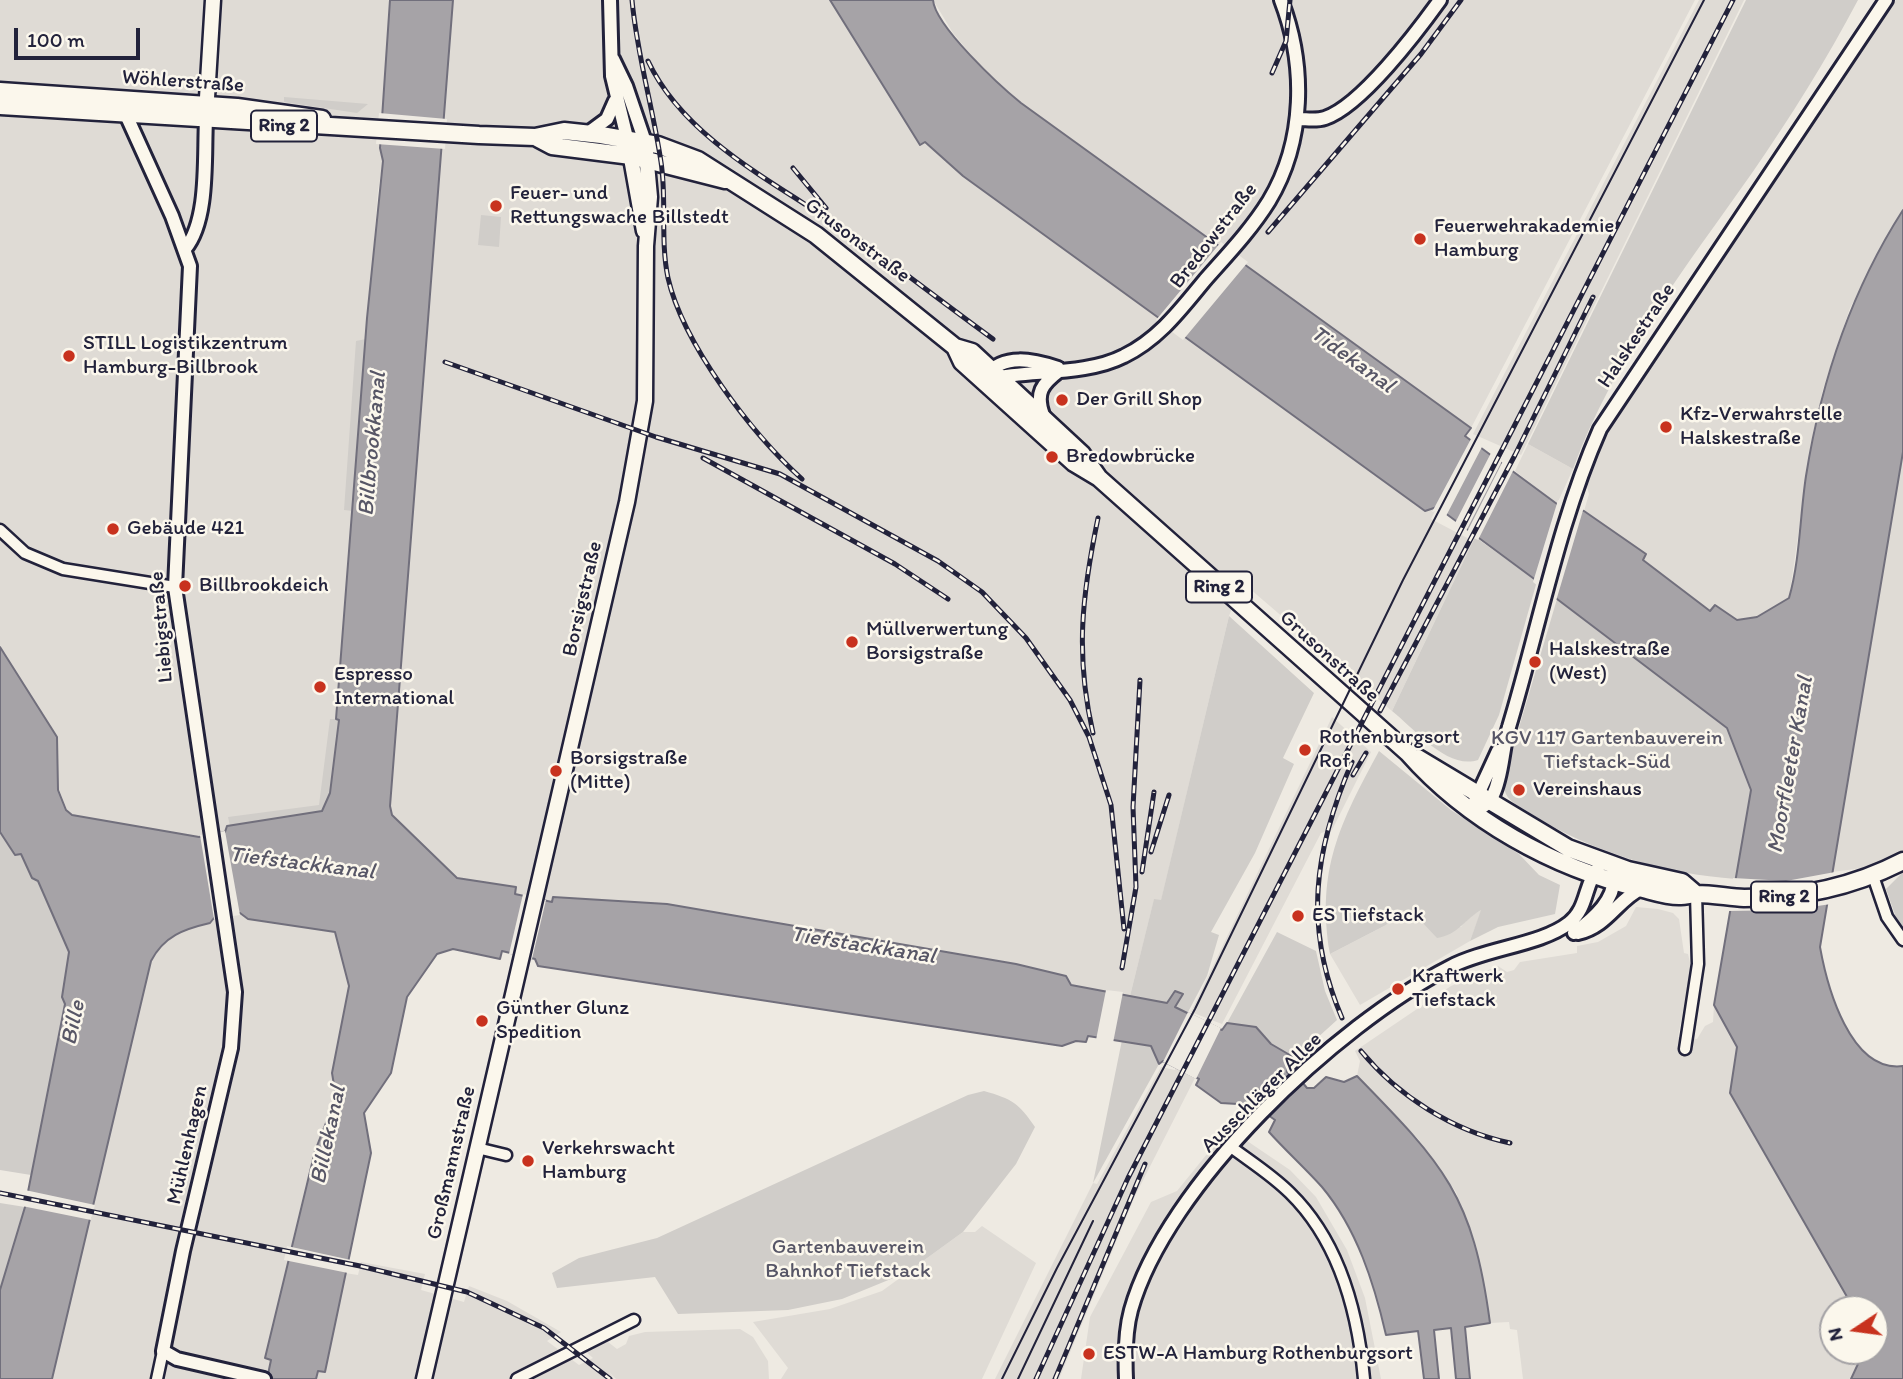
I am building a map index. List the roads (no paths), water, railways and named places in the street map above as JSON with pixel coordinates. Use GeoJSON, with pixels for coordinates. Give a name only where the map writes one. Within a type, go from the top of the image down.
{"type":"FeatureCollection","features":[{"type":"Feature","properties":{"kind":"main road"},"geometry":{"type":"LineString","coordinates":[[206,112],[213,0]]}},
{"type":"Feature","properties":{"kind":"main road","name":"Wöhlerstraße"},"geometry":{"type":"LineString","coordinates":[[0,91],[120,99],[206,112]]}},
{"type":"Feature","properties":{"kind":"main road","name":"Wöhlerstraße"},"geometry":{"type":"LineString","coordinates":[[0,106],[126,115],[283,111],[362,127],[535,137],[553,132],[588,133],[645,142]]}},
{"type":"Feature","properties":{"kind":"main road","name":"Wöhlerstraße"},"geometry":{"type":"LineString","coordinates":[[535,137],[551,146],[640,157]]}},
{"type":"Feature","properties":{"kind":"main road"},"geometry":{"type":"LineString","coordinates":[[627,138],[640,157]]}},
{"type":"Feature","properties":{"kind":"main road"},"geometry":{"type":"LineString","coordinates":[[640,157],[645,142]]}},
{"type":"Feature","properties":{"kind":"main road","name":"Grusonstraße"},"geometry":{"type":"LineString","coordinates":[[645,142],[708,164],[725,180],[795,220],[871,276],[955,346],[962,362],[991,375],[1043,415],[1082,453],[1099,478]]}},
{"type":"Feature","properties":{"kind":"main road","name":"Grusonstraße"},"geometry":{"type":"LineString","coordinates":[[640,157],[725,180]]}},
{"type":"Feature","properties":{"kind":"main road","name":"Borsigstraße"},"geometry":{"type":"LineString","coordinates":[[521,956],[627,502],[644,412],[646,246],[650,197],[640,157]]}},
{"type":"Feature","properties":{"kind":"main road","name":"Borsigstraße"},"geometry":{"type":"LineString","coordinates":[[640,157],[646,246]]}},
{"type":"Feature","properties":{"kind":"main road"},"geometry":{"type":"LineString","coordinates":[[650,197],[660,178],[676,167]]}},
{"type":"Feature","properties":{"kind":"main road","name":"Grusonstraße"},"geometry":{"type":"LineString","coordinates":[[991,375],[1074,463],[1099,478],[1408,753],[1433,782],[1473,812],[1534,848],[1615,882]]}},
{"type":"Feature","properties":{"kind":"main road","name":"Grusonstraße"},"geometry":{"type":"LineString","coordinates":[[1408,753],[1568,848],[1608,863]]}},
{"type":"Feature","properties":{"kind":"main road","name":"Ring 2"},"geometry":{"type":"LineString","coordinates":[[1615,882],[1680,897],[1782,897],[1854,883],[1903,861]]}},
{"type":"Feature","properties":{"kind":"main road","name":"Ring 2"},"geometry":{"type":"LineString","coordinates":[[1608,863],[1682,882],[1705,895]]}},
{"type":"Feature","properties":{"kind":"main road","name":"Großmannstraße"},"geometry":{"type":"LineString","coordinates":[[425,1379],[521,956]]}},
{"type":"Feature","properties":{"kind":"street"},"geometry":{"type":"LineString","coordinates":[[610,0],[615,100],[627,138]]}},
{"type":"Feature","properties":{"kind":"street","name":"Bredowstraße"},"geometry":{"type":"LineString","coordinates":[[991,375],[1104,365],[1133,351],[1160,332],[1236,244],[1268,202],[1282,176],[1298,119],[1295,51],[1282,0]]}},
{"type":"Feature","properties":{"kind":"street"},"geometry":{"type":"LineString","coordinates":[[1298,119],[1324,118],[1348,105],[1417,30],[1440,0]]}},
{"type":"Feature","properties":{"kind":"street","name":"Halskestraße"},"geometry":{"type":"LineString","coordinates":[[1483,798],[1495,791],[1506,735],[1589,453],[1613,406],[1886,0]]}},
{"type":"Feature","properties":{"kind":"street"},"geometry":{"type":"LineString","coordinates":[[613,59],[626,86],[645,142]]}},
{"type":"Feature","properties":{"kind":"street","name":"Liebigstraße"},"geometry":{"type":"LineString","coordinates":[[120,99],[185,249],[191,284],[175,587],[226,917]]}},
{"type":"Feature","properties":{"kind":"street"},"geometry":{"type":"LineString","coordinates":[[588,133],[607,119],[615,100]]}},
{"type":"Feature","properties":{"kind":"street"},"geometry":{"type":"LineString","coordinates":[[185,249],[194,239],[200,220],[206,112]]}},
{"type":"Feature","properties":{"kind":"street"},"geometry":{"type":"LineString","coordinates":[[1043,415],[1039,397],[1041,389],[1062,369]]}},
{"type":"Feature","properties":{"kind":"street"},"geometry":{"type":"LineString","coordinates":[[0,530],[25,553],[63,569],[175,587]]}},
{"type":"Feature","properties":{"kind":"street"},"geometry":{"type":"LineString","coordinates":[[1473,812],[1483,798]]}},
{"type":"Feature","properties":{"kind":"street"},"geometry":{"type":"LineString","coordinates":[[1574,933],[1604,905],[1615,882],[1608,863],[1594,874]]}},
{"type":"Feature","properties":{"kind":"street","name":"Ausschläger Allee"},"geometry":{"type":"LineString","coordinates":[[1544,937],[1559,930],[1580,912],[1594,874]]}},
{"type":"Feature","properties":{"kind":"street"},"geometry":{"type":"LineString","coordinates":[[1873,876],[1887,917],[1903,940]]}},
{"type":"Feature","properties":{"kind":"street","name":"Ausschläger Allee"},"geometry":{"type":"LineString","coordinates":[[1126,1379],[1129,1321],[1147,1266],[1170,1226],[1231,1147],[1300,1077],[1358,1028],[1447,968],[1491,950],[1544,937],[1574,933],[1604,922],[1632,894],[1642,888]]}},
{"type":"Feature","properties":{"kind":"street"},"geometry":{"type":"LineString","coordinates":[[1685,1049],[1705,895]]}},
{"type":"Feature","properties":{"kind":"street","name":"Mühlenhagen"},"geometry":{"type":"LineString","coordinates":[[157,1379],[233,1034],[235,978],[226,917]]}},
{"type":"Feature","properties":{"kind":"street"},"geometry":{"type":"LineString","coordinates":[[1231,1147],[1292,1195],[1332,1252],[1355,1316],[1364,1379]]}},
{"type":"Feature","properties":{"kind":"street"},"geometry":{"type":"LineString","coordinates":[[477,1148],[506,1155]]}},
{"type":"Feature","properties":{"kind":"street"},"geometry":{"type":"LineString","coordinates":[[517,1379],[634,1320]]}},
{"type":"Feature","properties":{"kind":"street"},"geometry":{"type":"LineString","coordinates":[[163,1351],[177,1359],[264,1379]]}},
{"type":"Feature","properties":{"kind":"water"},"geometry":{"type":"Polygon","coordinates":[[[390,0],[453,0],[390,806],[392,815],[457,878],[516,887],[515,894],[552,902],[553,897],[667,904],[1016,964],[1066,976],[1071,985],[1167,1003],[1175,991],[1183,994],[1175,1007],[1222,1030],[1227,1023],[1256,1027],[1271,1044],[1295,1058],[1288,1065],[1287,1072],[1290,1075],[1293,1071],[1307,1088],[1314,1088],[1326,1077],[1344,1082],[1357,1076],[1433,1160],[1450,1185],[1463,1212],[1483,1279],[1490,1323],[1465,1327],[1470,1379],[1456,1379],[1451,1328],[1434,1330],[1439,1379],[1424,1379],[1418,1331],[1386,1335],[1370,1276],[1345,1221],[1322,1187],[1269,1132],[1275,1120],[1254,1105],[1221,1103],[1196,1085],[1199,1079],[1163,1061],[1159,1064],[1151,1046],[1088,1036],[1086,1042],[1076,1041],[1062,1046],[538,966],[535,959],[502,951],[500,959],[453,949],[437,954],[407,997],[391,1073],[364,1113],[371,1153],[325,1372],[318,1371],[316,1379],[267,1379],[271,1360],[265,1358],[315,1151],[336,1097],[332,1073],[349,986],[335,932],[248,919],[240,913],[214,918],[210,923],[176,935],[162,945],[151,961],[52,1379],[0,1379],[0,1290],[25,1207],[65,1004],[62,997],[69,952],[38,881],[32,878],[21,854],[15,855],[0,832],[0,647],[57,737],[58,790],[66,810],[72,815],[199,837],[225,832],[227,826],[322,811],[330,793],[339,720],[336,719],[367,318],[383,161],[380,148],[390,0]]]}},
{"type":"Feature","properties":{"kind":"water"},"geometry":{"type":"Polygon","coordinates":[[[830,0],[933,0],[936,11],[956,40],[1021,103],[1471,428],[1465,436],[1557,504],[1584,511],[1646,554],[1643,560],[1710,611],[1715,605],[1737,620],[1757,617],[1789,598],[1798,553],[1812,441],[1830,371],[1853,305],[1903,210],[1903,452],[1820,947],[1835,1004],[1855,1042],[1869,1056],[1885,1064],[1903,1066],[1903,1379],[1851,1379],[1858,1365],[1889,1365],[1889,1295],[1846,1295],[1730,1093],[1737,1047],[1714,1005],[1751,790],[1727,728],[1437,507],[1425,511],[963,176],[925,142],[920,145],[830,0]]]}},
{"type":"Feature","properties":{"kind":"tram line"},"geometry":{"type":"LineString","coordinates":[[1002,1379],[1057,1268],[1195,1009],[1403,580],[1704,0]]}},
{"type":"Feature","properties":{"kind":"tram line"},"geometry":{"type":"LineString","coordinates":[[1018,1379],[1093,1221]]}},
{"type":"Feature","properties":{"kind":"railway"},"geometry":{"type":"LineString","coordinates":[[632,0],[661,162],[666,264],[676,304],[688,331],[722,386],[762,438],[802,479]]}},
{"type":"Feature","properties":{"kind":"railway"},"geometry":{"type":"LineString","coordinates":[[1272,73],[1286,41],[1290,0]]}},
{"type":"Feature","properties":{"kind":"railway"},"geometry":{"type":"LineString","coordinates":[[1268,232],[1421,54],[1461,0]]}},
{"type":"Feature","properties":{"kind":"railway"},"geometry":{"type":"LineString","coordinates":[[1036,1379],[1128,1178],[1733,0]]}},
{"type":"Feature","properties":{"kind":"railway"},"geometry":{"type":"LineString","coordinates":[[648,61],[665,90],[687,117],[713,141],[861,241],[993,339]]}},
{"type":"Feature","properties":{"kind":"railway"},"geometry":{"type":"LineString","coordinates":[[793,168],[826,208]]}},
{"type":"Feature","properties":{"kind":"railway"},"geometry":{"type":"LineString","coordinates":[[1380,711],[1515,455],[1593,297]]}},
{"type":"Feature","properties":{"kind":"railway"},"geometry":{"type":"LineString","coordinates":[[445,362],[656,437],[780,474],[938,561],[982,592],[1026,638],[1070,700],[1089,737],[1111,805],[1124,929]]}},
{"type":"Feature","properties":{"kind":"railway"},"geometry":{"type":"LineString","coordinates":[[703,458],[895,564],[948,599]]}},
{"type":"Feature","properties":{"kind":"railway"},"geometry":{"type":"LineString","coordinates":[[1093,733],[1087,705],[1082,651],[1088,573],[1098,518]]}},
{"type":"Feature","properties":{"kind":"railway"},"geometry":{"type":"LineString","coordinates":[[1122,968],[1136,887],[1133,807],[1140,680]]}},
{"type":"Feature","properties":{"kind":"railway"},"geometry":{"type":"LineString","coordinates":[[1353,775],[1366,753]]}},
{"type":"Feature","properties":{"kind":"railway"},"geometry":{"type":"LineString","coordinates":[[1342,1018],[1322,952],[1318,889],[1329,826],[1352,762]]}},
{"type":"Feature","properties":{"kind":"railway"},"geometry":{"type":"LineString","coordinates":[[1142,872],[1154,792]]}},
{"type":"Feature","properties":{"kind":"railway"},"geometry":{"type":"LineString","coordinates":[[1151,852],[1169,795]]}},
{"type":"Feature","properties":{"kind":"railway"},"geometry":{"type":"LineString","coordinates":[[1361,1051],[1392,1083],[1428,1109],[1468,1130],[1510,1143]]}},
{"type":"Feature","properties":{"kind":"railway"},"geometry":{"type":"LineString","coordinates":[[1055,1379],[1145,1164]]}},
{"type":"Feature","properties":{"kind":"railway"},"geometry":{"type":"LineString","coordinates":[[0,1193],[360,1266],[467,1292],[544,1328],[610,1379]]}},
{"type":"Feature","properties":{"kind":"place","name":"Feuer- und Rettungswache Billstedt"},"geometry":{"type":"Point","coordinates":[496,206]}},
{"type":"Feature","properties":{"kind":"place","name":"Feuerwehrakademie Hamburg"},"geometry":{"type":"Point","coordinates":[1420,239]}},
{"type":"Feature","properties":{"kind":"place","name":"STILL Logistikzentrum Hamburg-Billbrook"},"geometry":{"type":"Point","coordinates":[69,356]}},
{"type":"Feature","properties":{"kind":"place","name":"Der Grill Shop"},"geometry":{"type":"Point","coordinates":[1062,400]}},
{"type":"Feature","properties":{"kind":"place","name":"Kfz-Verwahrstelle Halskestraße"},"geometry":{"type":"Point","coordinates":[1666,427]}},
{"type":"Feature","properties":{"kind":"place","name":"Bredowbrücke"},"geometry":{"type":"Point","coordinates":[1052,457]}},
{"type":"Feature","properties":{"kind":"place","name":"Gebäude 421"},"geometry":{"type":"Point","coordinates":[113,529]}},
{"type":"Feature","properties":{"kind":"place","name":"Billbrookdeich"},"geometry":{"type":"Point","coordinates":[185,586]}},
{"type":"Feature","properties":{"kind":"place","name":"Müllverwertung Borsigstraße"},"geometry":{"type":"Point","coordinates":[852,642]}},
{"type":"Feature","properties":{"kind":"place","name":"Halskestraße (West)"},"geometry":{"type":"Point","coordinates":[1535,662]}},
{"type":"Feature","properties":{"kind":"place","name":"Espresso International"},"geometry":{"type":"Point","coordinates":[320,687]}},
{"type":"Feature","properties":{"kind":"place","name":"Rothenburgsort Rof"},"geometry":{"type":"Point","coordinates":[1305,750]}},
{"type":"Feature","properties":{"kind":"place","name":"Borsigstraße (Mitte)"},"geometry":{"type":"Point","coordinates":[556,771]}},
{"type":"Feature","properties":{"kind":"place","name":"Vereinshaus"},"geometry":{"type":"Point","coordinates":[1519,790]}},
{"type":"Feature","properties":{"kind":"place","name":"ES Tiefstack"},"geometry":{"type":"Point","coordinates":[1298,916]}},
{"type":"Feature","properties":{"kind":"place","name":"Kraftwerk Tiefstack"},"geometry":{"type":"Point","coordinates":[1398,989]}},
{"type":"Feature","properties":{"kind":"place","name":"Günther Glunz Spedition"},"geometry":{"type":"Point","coordinates":[482,1021]}},
{"type":"Feature","properties":{"kind":"place","name":"Verkehrswacht Hamburg"},"geometry":{"type":"Point","coordinates":[528,1161]}},
{"type":"Feature","properties":{"kind":"place","name":"ESTW-A Hamburg Rothenburgsort"},"geometry":{"type":"Point","coordinates":[1089,1354]}},
{"type":"Feature","properties":{"kind":"water label","name":"Tidekanal"},"geometry":{"type":"Point","coordinates":[1352,360]}},
{"type":"Feature","properties":{"kind":"water label","name":"Billbrookkanal"},"geometry":{"type":"Point","coordinates":[373,444]}},
{"type":"Feature","properties":{"kind":"water label","name":"Moorfleeter Kanal"},"geometry":{"type":"Point","coordinates":[1791,765]}},
{"type":"Feature","properties":{"kind":"water label","name":"Tiefstackkanal"},"geometry":{"type":"Point","coordinates":[302,864]}},
{"type":"Feature","properties":{"kind":"water label","name":"Tiefstackkanal"},"geometry":{"type":"Point","coordinates":[863,946]}},
{"type":"Feature","properties":{"kind":"water label","name":"Bille"},"geometry":{"type":"Point","coordinates":[74,1023]}},
{"type":"Feature","properties":{"kind":"water label","name":"Billekanal"},"geometry":{"type":"Point","coordinates":[329,1135]}},
{"type":"Feature","properties":{"kind":"park label","name":"KGV 117 Gartenbauverein Tiefstack-Süd"},"geometry":{"type":"Point","coordinates":[1607,751]}},
{"type":"Feature","properties":{"kind":"park label","name":"Gartenbauverein Bahnhof Tiefstack"},"geometry":{"type":"Point","coordinates":[848,1260]}}]}
